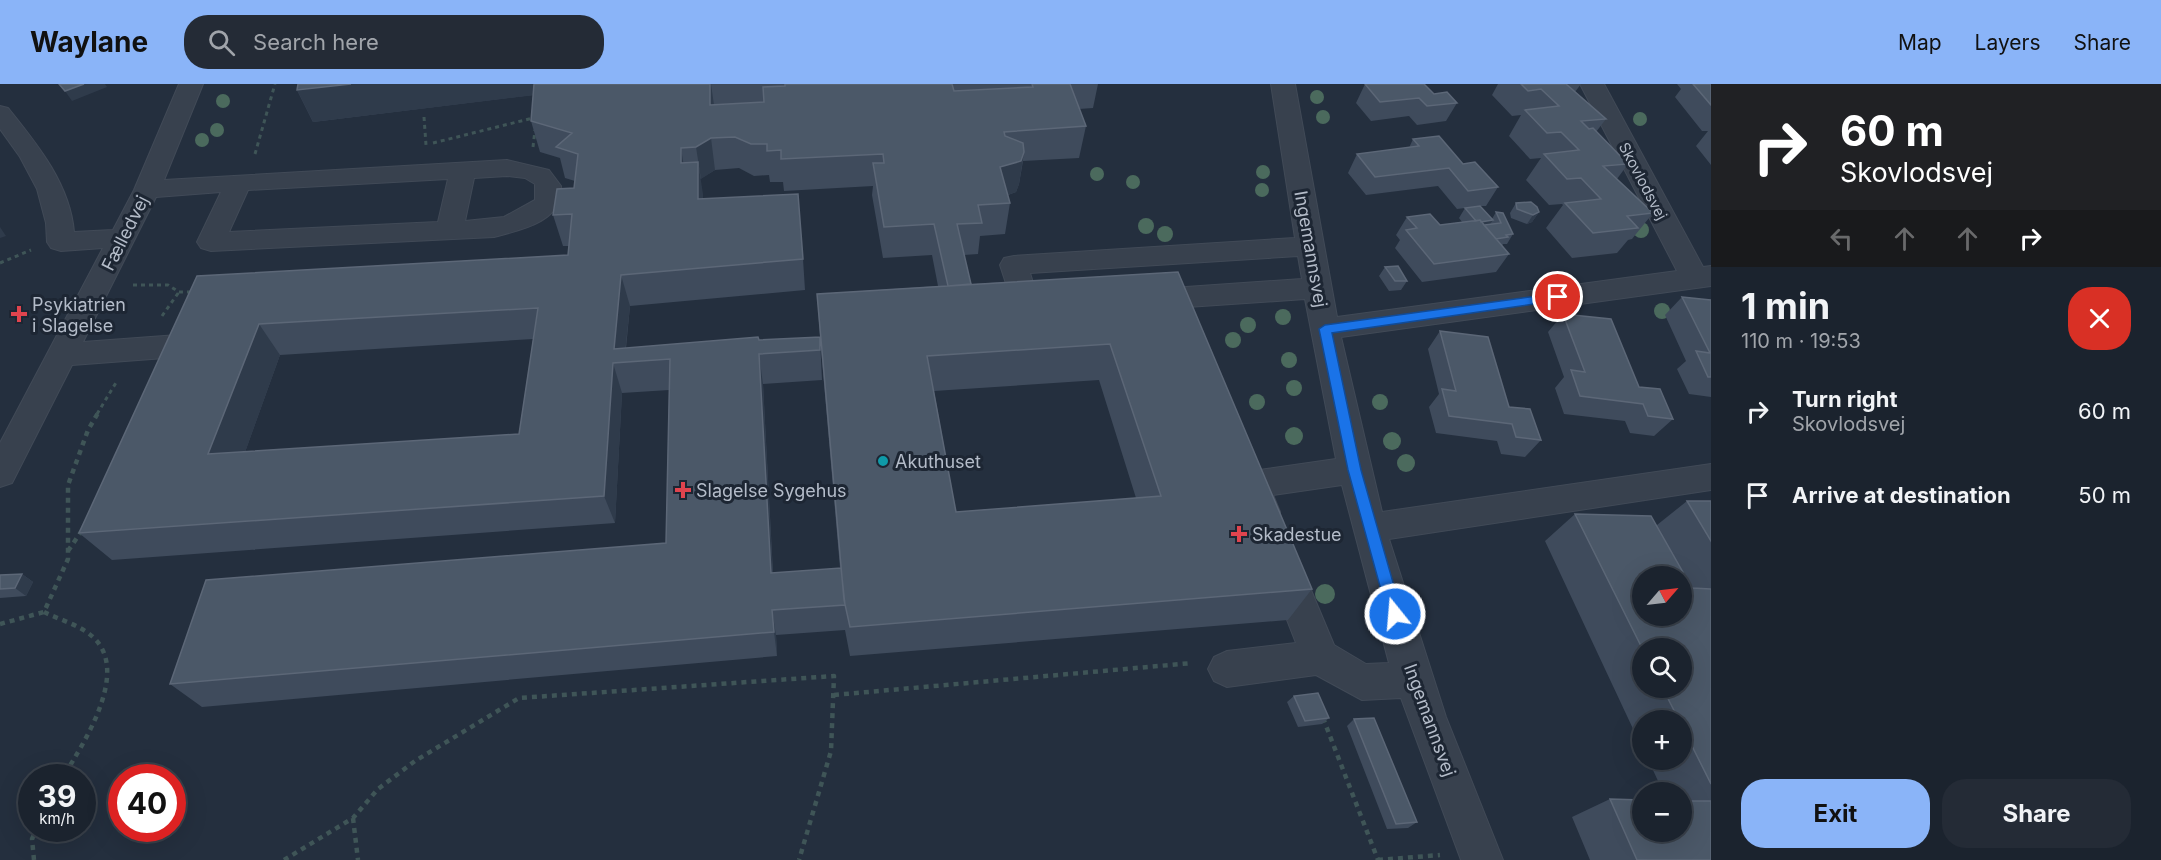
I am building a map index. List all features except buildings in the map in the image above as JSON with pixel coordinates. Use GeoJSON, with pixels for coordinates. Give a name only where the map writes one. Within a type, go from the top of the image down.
{"type":"FeatureCollection","features":[{"type":"Feature","properties":{"kind":"street","name":"Fælledvej"},"geometry":{"type":"LineString","coordinates":[[0,474],[13,427],[64,354],[147,190],[191,84]]}},
{"type":"Feature","properties":{"kind":"street","name":"Ingemannsvej"},"geometry":{"type":"LineString","coordinates":[[1283,84],[1317,288],[1354,470],[1414,679],[1480,856]]}},
{"type":"Feature","properties":{"kind":"street","name":"Skovlodsvej"},"geometry":{"type":"LineString","coordinates":[[1325,329],[1703,277],[1592,84]]}},
{"type":"Feature","properties":{"kind":"street"},"geometry":{"type":"LineString","coordinates":[[0,113],[31,152],[52,191],[61,220],[61,242],[123,238]]}},
{"type":"Feature","properties":{"kind":"street"},"geometry":{"type":"LineString","coordinates":[[147,190],[239,182],[530,170],[544,179],[550,194],[547,205],[513,223],[494,228],[211,242],[239,182]]}},
{"type":"Feature","properties":{"kind":"street"},"geometry":{"type":"LineString","coordinates":[[450,230],[463,171]]}},
{"type":"Feature","properties":{"kind":"street"},"geometry":{"type":"LineString","coordinates":[[1072,304],[1026,307],[1014,265],[1310,246]]}},
{"type":"Feature","properties":{"kind":"street"},"geometry":{"type":"LineString","coordinates":[[1119,301],[1317,288]]}},
{"type":"Feature","properties":{"kind":"street"},"geometry":{"type":"LineString","coordinates":[[64,354],[136,349],[187,312]]}},
{"type":"Feature","properties":{"kind":"street"},"geometry":{"type":"LineString","coordinates":[[164,377],[187,312]]}},
{"type":"Feature","properties":{"kind":"street"},"geometry":{"type":"LineString","coordinates":[[1354,470],[1252,485],[1320,657],[1362,682],[1414,679]]}},
{"type":"Feature","properties":{"kind":"street"},"geometry":{"type":"LineString","coordinates":[[1369,528],[1711,477]]}},
{"type":"Feature","properties":{"kind":"street"},"geometry":{"type":"LineString","coordinates":[[1227,669],[1320,657]]}},
{"type":"Feature","properties":{"kind":"path"},"geometry":{"type":"LineString","coordinates":[[255,155],[275,84]]}},
{"type":"Feature","properties":{"kind":"path"},"geometry":{"type":"LineString","coordinates":[[424,117],[425,145],[537,117]]}},
{"type":"Feature","properties":{"kind":"path"},"geometry":{"type":"LineString","coordinates":[[44,612],[68,559],[68,485],[88,430],[136,349],[187,312],[168,285],[99,286]]}},
{"type":"Feature","properties":{"kind":"path"},"geometry":{"type":"LineString","coordinates":[[68,551],[87,523]]}},
{"type":"Feature","properties":{"kind":"path"},"geometry":{"type":"LineString","coordinates":[[0,624],[44,612],[97,640],[107,661],[109,680],[100,707],[70,764]]}},
{"type":"Feature","properties":{"kind":"path"},"geometry":{"type":"LineString","coordinates":[[834,695],[1203,662],[1227,669]]}},
{"type":"Feature","properties":{"kind":"path"},"geometry":{"type":"LineString","coordinates":[[284,860],[353,819],[378,789],[415,761],[519,699],[834,676],[831,751],[799,860]]}},
{"type":"Feature","properties":{"kind":"path"},"geometry":{"type":"LineString","coordinates":[[1321,713],[1378,860],[1480,856]]}},
{"type":"Feature","properties":{"kind":"path"},"geometry":{"type":"LineString","coordinates":[[353,819],[358,860]]}},
{"type":"Feature","properties":{"kind":"path"},"geometry":{"type":"LineString","coordinates":[[32,842],[34,860]]}},
{"type":"Feature","properties":{"kind":"place","name":"Psykiatrien i Slagelse"},"geometry":{"type":"Point","coordinates":[19,314]}},
{"type":"Feature","properties":{"kind":"place","name":"Akuthuset"},"geometry":{"type":"Point","coordinates":[883,461]}},
{"type":"Feature","properties":{"kind":"place","name":"Slagelse Sygehus"},"geometry":{"type":"Point","coordinates":[683,490]}},
{"type":"Feature","properties":{"kind":"place","name":"Skadestue"},"geometry":{"type":"Point","coordinates":[1239,534]}},
{"type":"Feature","properties":{"kind":"route"},"geometry":{"type":"LineString","coordinates":[[1395,614],[1354,470],[1325,329],[1558,297]]}}]}
